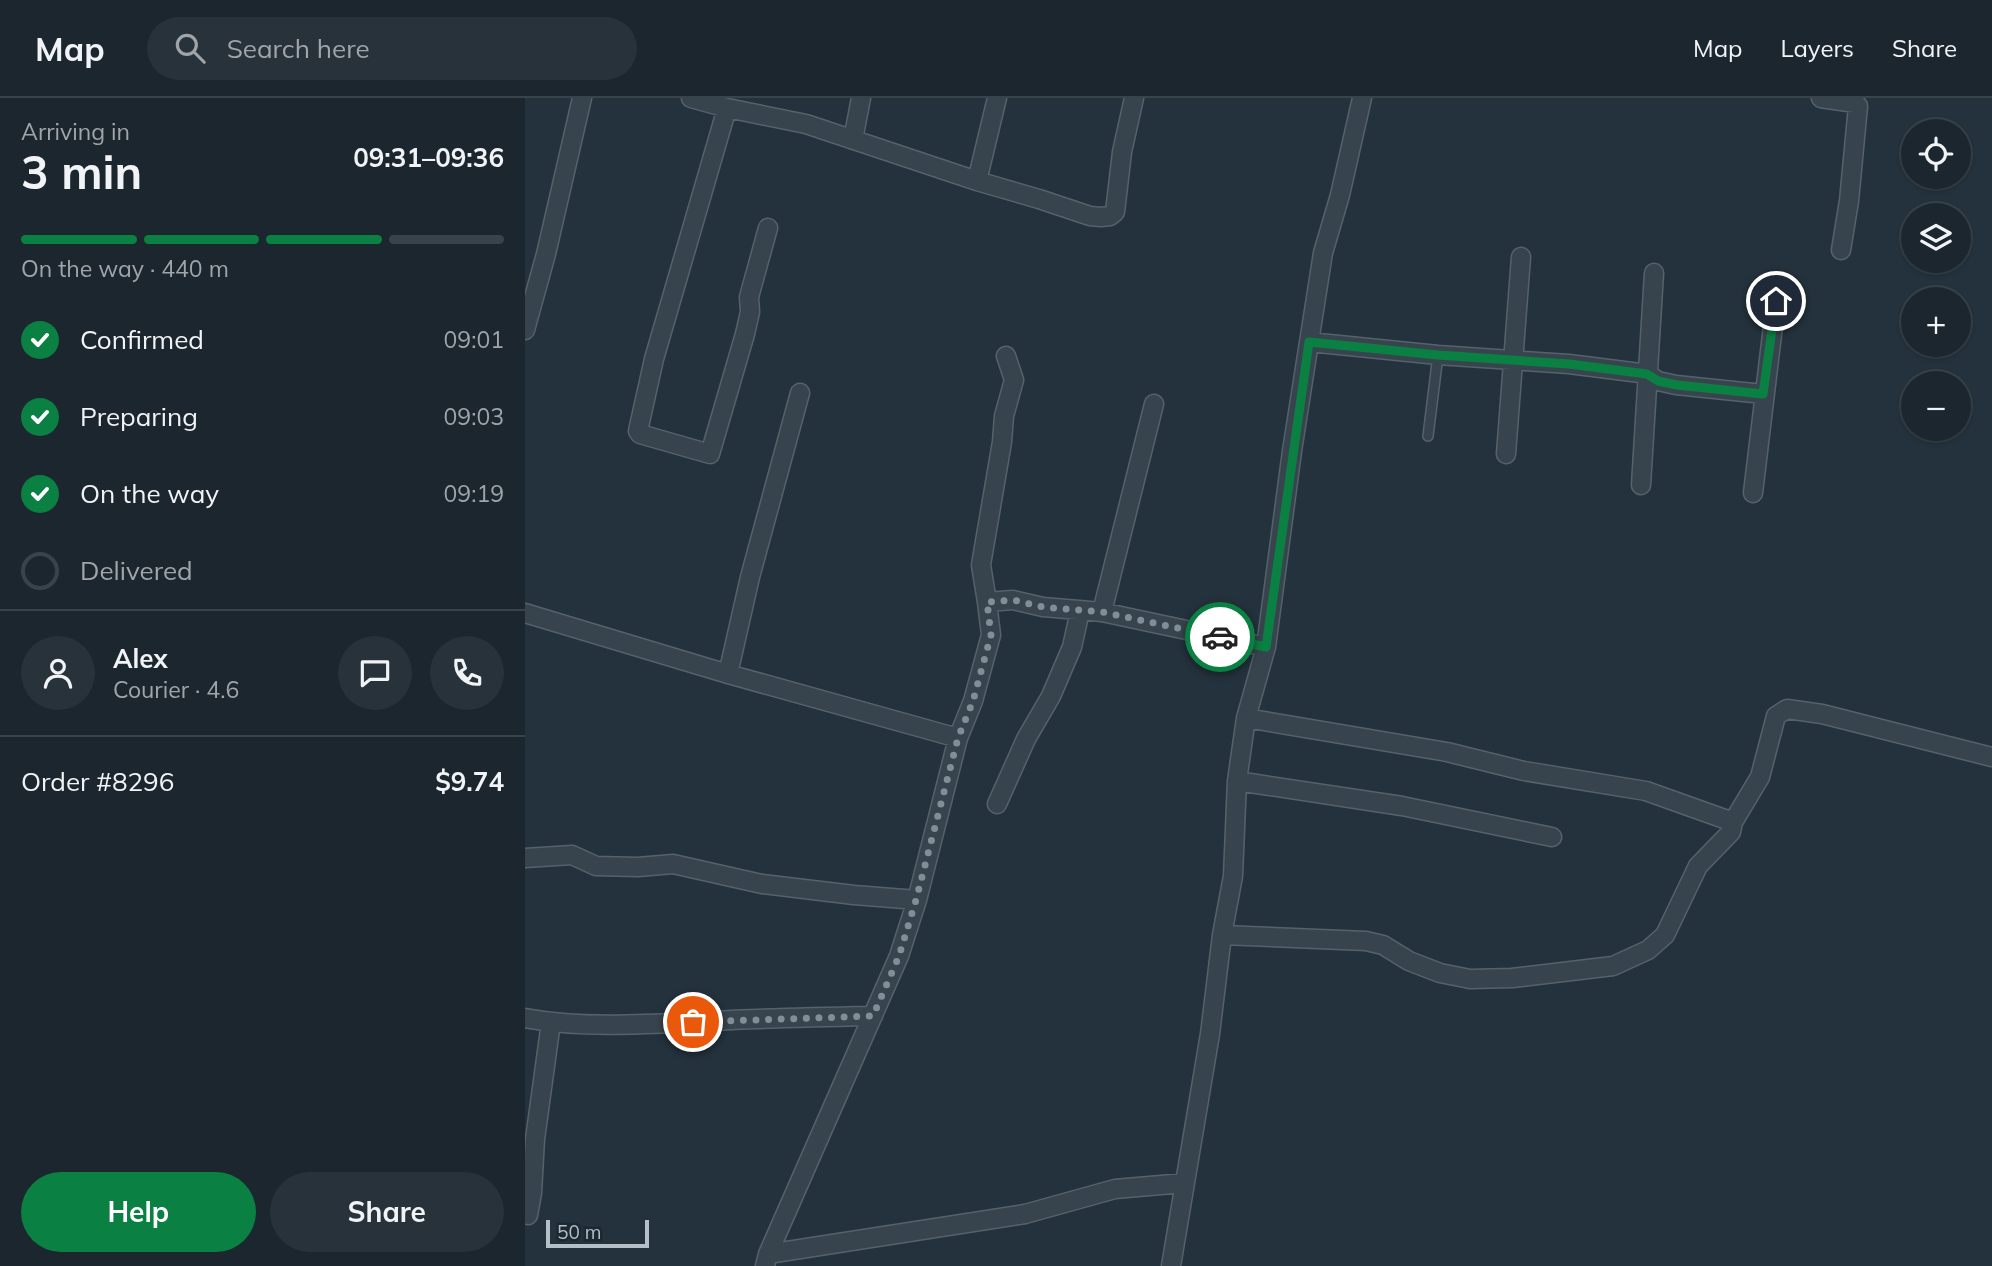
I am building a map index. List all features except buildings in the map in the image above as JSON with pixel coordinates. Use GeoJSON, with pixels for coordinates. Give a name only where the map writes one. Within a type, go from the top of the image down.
{"type":"FeatureCollection","features":[{"type":"Feature","properties":{"kind":"street"},"geometry":{"type":"LineString","coordinates":[[525,330],[546,254],[582,98]]}},
{"type":"Feature","properties":{"kind":"street"},"geometry":{"type":"LineString","coordinates":[[691,98],[806,124],[1090,216],[1109,216],[1115,212],[1122,152],[1134,98]]}},
{"type":"Feature","properties":{"kind":"street"},"geometry":{"type":"LineString","coordinates":[[853,140],[861,98]]}},
{"type":"Feature","properties":{"kind":"street"},"geometry":{"type":"LineString","coordinates":[[977,181],[997,98]]}},
{"type":"Feature","properties":{"kind":"street"},"geometry":{"type":"LineString","coordinates":[[1821,98],[1855,103],[1858,106],[1849,201],[1841,250]]}},
{"type":"Feature","properties":{"kind":"street"},"geometry":{"type":"LineString","coordinates":[[1171,1266],[1184,1183],[1192,1151],[1222,935],[1233,876],[1237,780],[1246,718],[1266,647],[1323,253],[1340,195],[1361,99]]}},
{"type":"Feature","properties":{"kind":"street"},"geometry":{"type":"LineString","coordinates":[[719,103],[654,359],[640,434],[711,454],[750,312],[749,298],[768,229]]}},
{"type":"Feature","properties":{"kind":"street"},"geometry":{"type":"LineString","coordinates":[[1506,454],[1521,257]]}},
{"type":"Feature","properties":{"kind":"street"},"geometry":{"type":"LineString","coordinates":[[1641,485],[1654,273]]}},
{"type":"Feature","properties":{"kind":"street"},"geometry":{"type":"LineString","coordinates":[[1753,493],[1776,301]]}},
{"type":"Feature","properties":{"kind":"street"},"geometry":{"type":"LineString","coordinates":[[1309,342],[1569,364],[1647,374],[1658,381],[1677,385],[1763,394]]}},
{"type":"Feature","properties":{"kind":"street"},"geometry":{"type":"LineString","coordinates":[[767,1260],[899,956],[958,738],[973,701],[991,635],[981,565],[1004,416],[1014,380],[1006,356]]}},
{"type":"Feature","properties":{"kind":"street"},"geometry":{"type":"LineString","coordinates":[[728,674],[750,577],[800,393]]}},
{"type":"Feature","properties":{"kind":"street"},"geometry":{"type":"LineString","coordinates":[[1102,612],[1154,404]]}},
{"type":"Feature","properties":{"kind":"street"},"geometry":{"type":"LineString","coordinates":[[987,602],[1013,600],[1043,607],[1102,612],[1266,647]]}},
{"type":"Feature","properties":{"kind":"street"},"geometry":{"type":"LineString","coordinates":[[997,804],[1026,739],[1051,696],[1072,647],[1080,611]]}},
{"type":"Feature","properties":{"kind":"street"},"geometry":{"type":"LineString","coordinates":[[525,613],[728,674],[958,738]]}},
{"type":"Feature","properties":{"kind":"street"},"geometry":{"type":"LineString","coordinates":[[1222,935],[1366,941],[1383,945],[1409,961],[1440,973],[1470,979],[1512,978],[1613,966],[1647,950],[1665,935],[1698,866],[1731,832],[1733,822],[1760,777],[1776,716],[1787,709],[1822,714],[1992,757]]}},
{"type":"Feature","properties":{"kind":"street"},"geometry":{"type":"LineString","coordinates":[[1246,718],[1447,752],[1524,771],[1646,791],[1733,822]]}},
{"type":"Feature","properties":{"kind":"street"},"geometry":{"type":"LineString","coordinates":[[1237,780],[1402,806],[1552,837]]}},
{"type":"Feature","properties":{"kind":"street"},"geometry":{"type":"LineString","coordinates":[[525,858],[572,855],[596,866],[673,864],[762,884],[916,900]]}},
{"type":"Feature","properties":{"kind":"street"},"geometry":{"type":"LineString","coordinates":[[525,1018],[569,1024],[873,1016]]}},
{"type":"Feature","properties":{"kind":"street"},"geometry":{"type":"LineString","coordinates":[[528,1215],[551,1022]]}},
{"type":"Feature","properties":{"kind":"street"},"geometry":{"type":"LineString","coordinates":[[767,1260],[1025,1214],[1115,1189],[1184,1183]]}},
{"type":"Feature","properties":{"kind":"lane"},"geometry":{"type":"LineString","coordinates":[[1428,436],[1438,355]]}},
{"type":"Feature","properties":{"kind":"way so far"},"geometry":{"type":"LineString","coordinates":[[693,1022],[873,1016],[899,956],[958,738],[973,701],[985,649],[991,635],[987,602],[1013,600],[1043,607],[1102,612],[1220,637]]}},
{"type":"Feature","properties":{"kind":"route"},"geometry":{"type":"LineString","coordinates":[[1220,637],[1266,647],[1309,342],[1569,364],[1647,374],[1658,381],[1677,385],[1763,394],[1776,301]]}}]}
